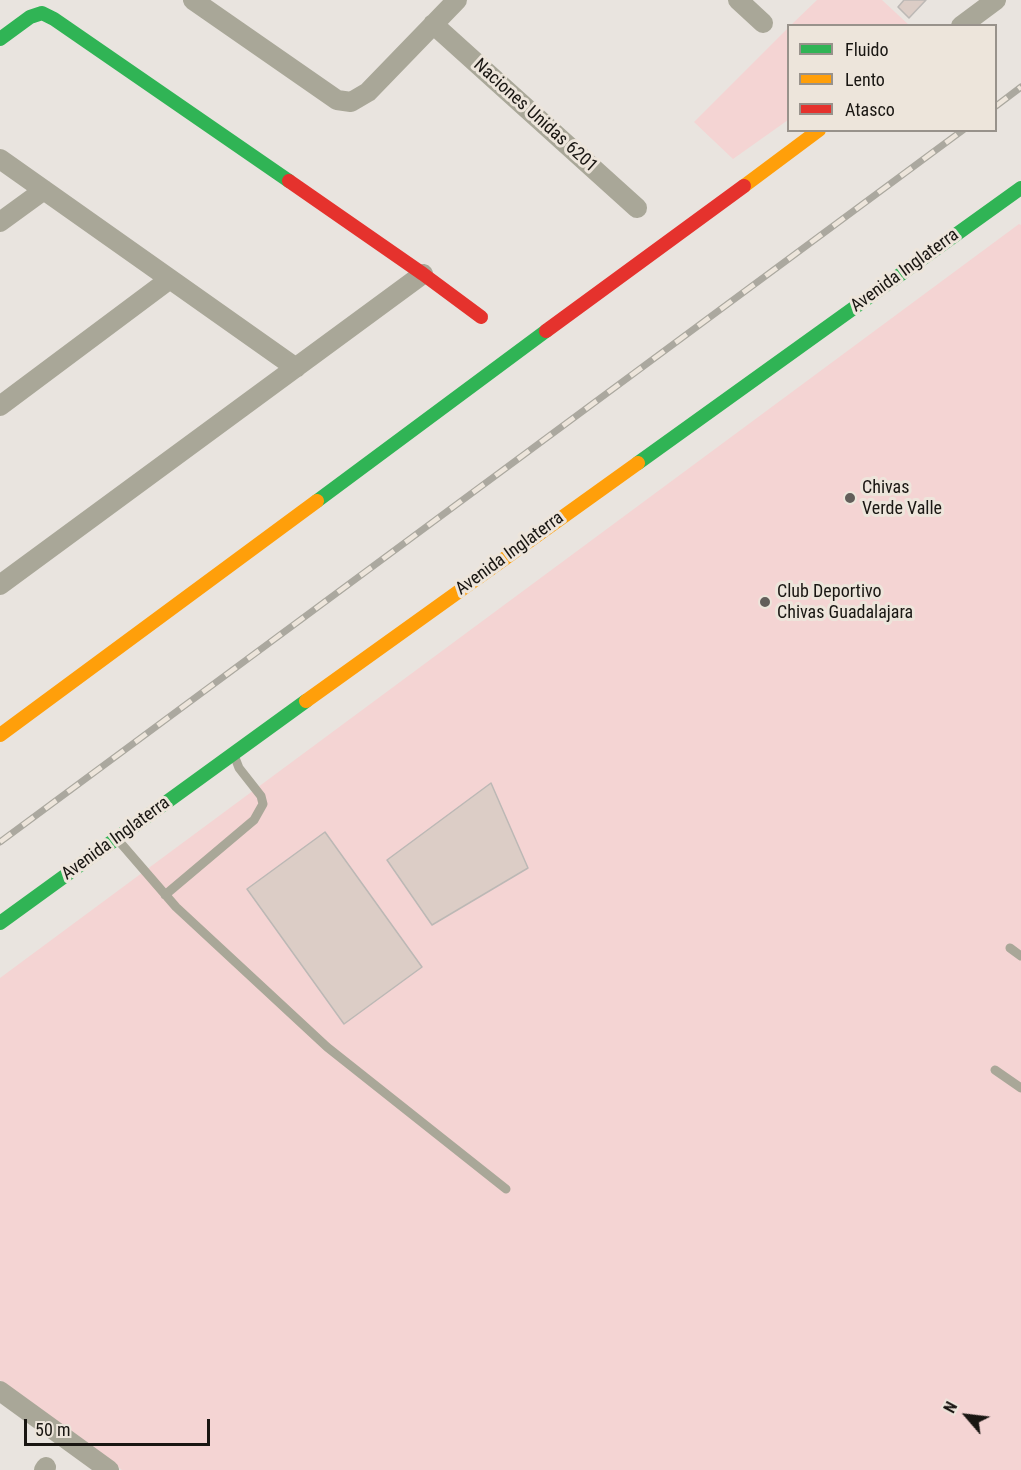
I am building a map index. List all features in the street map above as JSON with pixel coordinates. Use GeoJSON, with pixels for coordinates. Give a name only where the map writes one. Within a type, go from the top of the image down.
{"type":"FeatureCollection","features":[{"type":"Feature","properties":{"kind":"street"},"geometry":{"type":"LineString","coordinates":[[193,0],[337,100],[351,102],[368,92],[456,0]]}},
{"type":"Feature","properties":{"kind":"street"},"geometry":{"type":"LineString","coordinates":[[738,0],[763,23]]}},
{"type":"Feature","properties":{"kind":"street"},"geometry":{"type":"LineString","coordinates":[[964,24],[996,0]]}},
{"type":"Feature","properties":{"kind":"street"},"geometry":{"type":"LineString","coordinates":[[0,39],[30,16],[42,13],[54,19],[423,274],[481,317]]}},
{"type":"Feature","properties":{"kind":"street","name":"Naciones Unidas 6201"},"geometry":{"type":"LineString","coordinates":[[433,24],[637,208]]}},
{"type":"Feature","properties":{"kind":"street"},"geometry":{"type":"LineString","coordinates":[[0,735],[816,132]]}},
{"type":"Feature","properties":{"kind":"street"},"geometry":{"type":"LineString","coordinates":[[0,159],[296,368]]}},
{"type":"Feature","properties":{"kind":"street"},"geometry":{"type":"LineString","coordinates":[[0,222],[44,190]]}},
{"type":"Feature","properties":{"kind":"street","name":"Avenida Inglaterra"},"geometry":{"type":"LineString","coordinates":[[0,923],[233,753],[1018,194]]}},
{"type":"Feature","properties":{"kind":"street"},"geometry":{"type":"LineString","coordinates":[[0,585],[423,274]]}},
{"type":"Feature","properties":{"kind":"street"},"geometry":{"type":"LineString","coordinates":[[0,406],[170,279]]}},
{"type":"Feature","properties":{"kind":"street"},"geometry":{"type":"LineString","coordinates":[[0,1390],[109,1470]]}},
{"type":"Feature","properties":{"kind":"lane"},"geometry":{"type":"LineString","coordinates":[[165,895],[259,814],[263,804],[261,796],[239,768],[233,753]]}},
{"type":"Feature","properties":{"kind":"lane"},"geometry":{"type":"LineString","coordinates":[[117,838],[165,895],[327,1047],[506,1190]]}},
{"type":"Feature","properties":{"kind":"lane"},"geometry":{"type":"LineString","coordinates":[[1010,948],[1021,956]]}},
{"type":"Feature","properties":{"kind":"lane"},"geometry":{"type":"LineString","coordinates":[[995,1070],[1021,1089]]}},
{"type":"Feature","properties":{"kind":"shaded area"},"geometry":{"type":"Polygon","coordinates":[[[817,0],[882,0],[908,24],[792,24],[817,0]]]}},
{"type":"Feature","properties":{"kind":"shaded area"},"geometry":{"type":"Polygon","coordinates":[[[787,29],[787,121],[733,159],[694,122],[787,29]]]}},
{"type":"Feature","properties":{"kind":"shaded area","name":"Club Deportivo Chivas Guadalajara"},"geometry":{"type":"Polygon","coordinates":[[[1019,224],[1021,225],[1021,1470],[122,1470],[0,1380],[0,978],[1019,224]]]}},
{"type":"Feature","properties":{"kind":"building"},"geometry":{"type":"Polygon","coordinates":[[[904,0],[926,0],[909,18],[898,7],[904,0]]]}},
{"type":"Feature","properties":{"kind":"building"},"geometry":{"type":"Polygon","coordinates":[[[491,783],[528,868],[432,925],[387,860],[491,783]]]}},
{"type":"Feature","properties":{"kind":"building"},"geometry":{"type":"Polygon","coordinates":[[[325,832],[422,967],[344,1024],[247,889],[325,832]]]}},
{"type":"Feature","properties":{"kind":"railway"},"geometry":{"type":"LineString","coordinates":[[997,105],[1021,87]]}},
{"type":"Feature","properties":{"kind":"railway"},"geometry":{"type":"LineString","coordinates":[[0,842],[960,132]]}},
{"type":"Feature","properties":{"kind":"traffic: fast"},"geometry":{"type":"LineString","coordinates":[[0,39],[30,17],[42,13],[289,181]]}},
{"type":"Feature","properties":{"kind":"traffic: fast"},"geometry":{"type":"LineString","coordinates":[[638,463],[1021,188]]}},
{"type":"Feature","properties":{"kind":"traffic: fast"},"geometry":{"type":"LineString","coordinates":[[317,501],[546,331]]}},
{"type":"Feature","properties":{"kind":"traffic: fast"},"geometry":{"type":"LineString","coordinates":[[0,923],[306,701]]}},
{"type":"Feature","properties":{"kind":"traffic: slow"},"geometry":{"type":"LineString","coordinates":[[744,186],[816,132]]}},
{"type":"Feature","properties":{"kind":"traffic: slow"},"geometry":{"type":"LineString","coordinates":[[306,701],[638,463]]}},
{"type":"Feature","properties":{"kind":"traffic: slow"},"geometry":{"type":"LineString","coordinates":[[0,735],[317,501]]}},
{"type":"Feature","properties":{"kind":"traffic: jam"},"geometry":{"type":"LineString","coordinates":[[289,181],[481,317]]}},
{"type":"Feature","properties":{"kind":"traffic: jam"},"geometry":{"type":"LineString","coordinates":[[546,331],[744,186]]}},
{"type":"Feature","properties":{"kind":"place","name":"Chivas Verde Valle"},"geometry":{"type":"Point","coordinates":[850,498]}},
{"type":"Feature","properties":{"kind":"place","name":"Club Deportivo Chivas Guadalajara"},"geometry":{"type":"Point","coordinates":[765,602]}}]}
